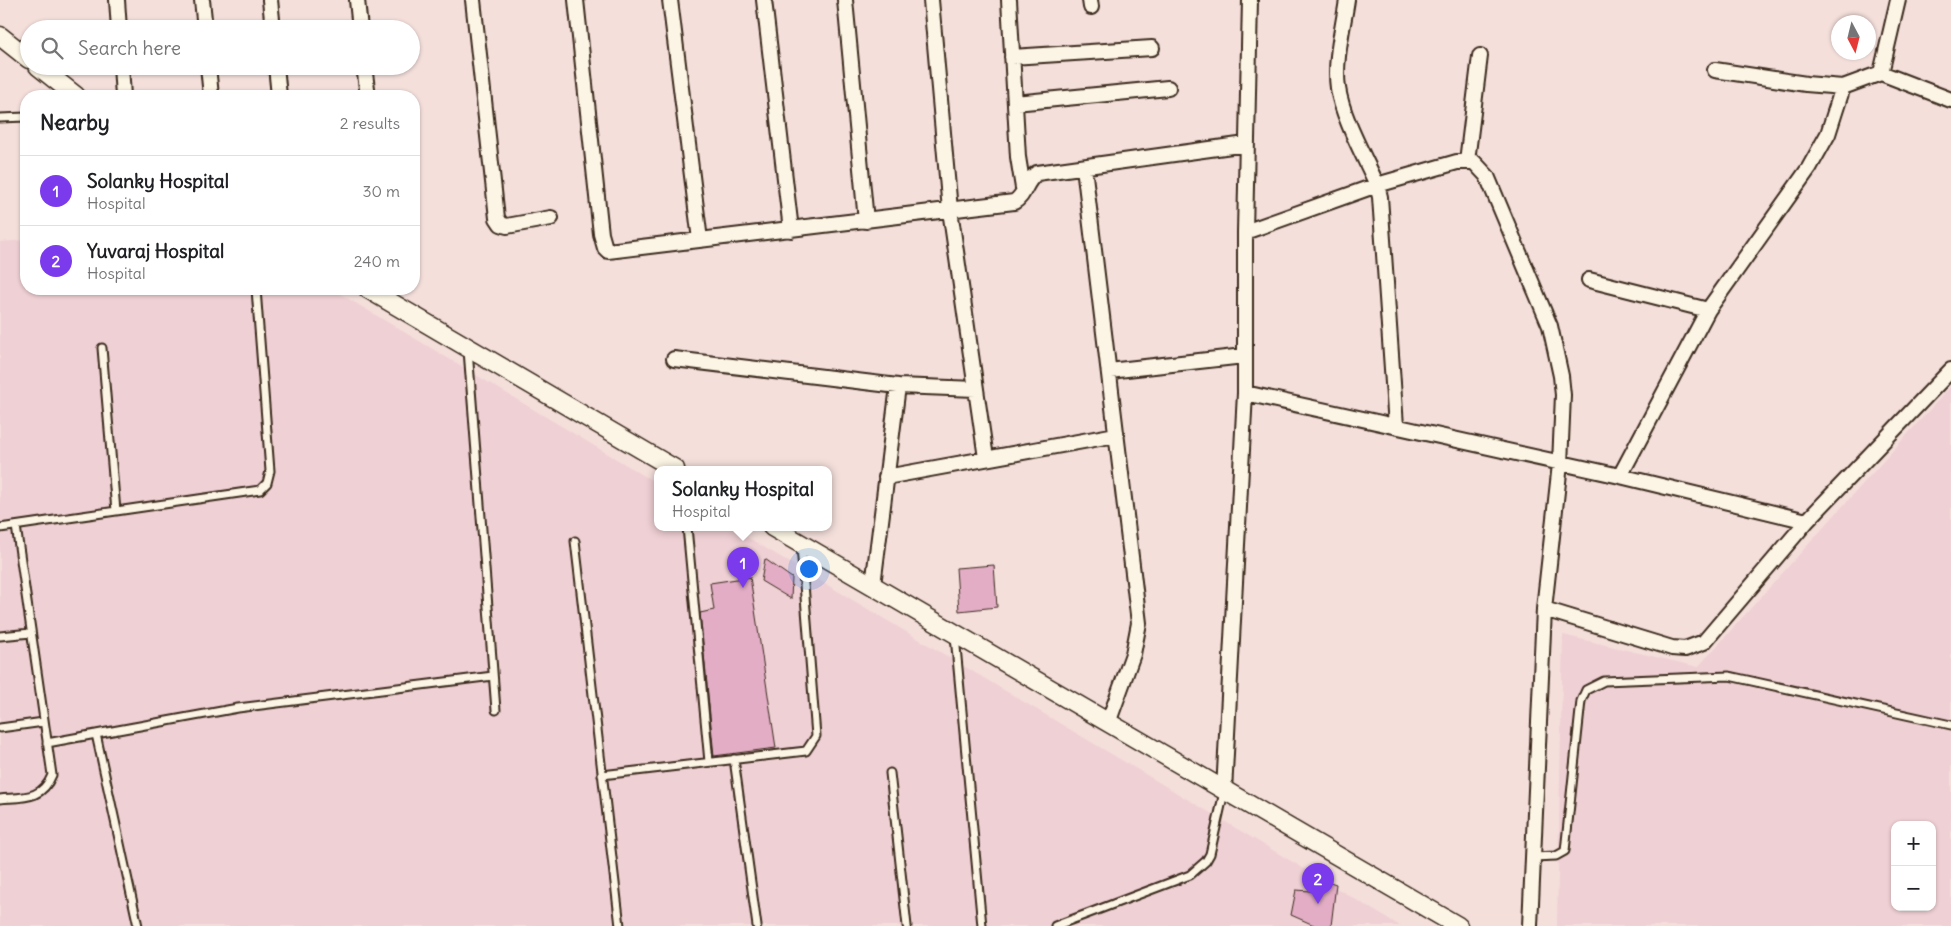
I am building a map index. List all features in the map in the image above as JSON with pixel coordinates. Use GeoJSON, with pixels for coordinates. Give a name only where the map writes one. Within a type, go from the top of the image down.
{"type":"FeatureCollection","features":[{"type":"Feature","properties":{"kind":"street"},"geometry":{"type":"LineString","coordinates":[[117,0],[118,20]]}},
{"type":"Feature","properties":{"kind":"street"},"geometry":{"type":"LineString","coordinates":[[202,0],[204,20]]}},
{"type":"Feature","properties":{"kind":"street"},"geometry":{"type":"LineString","coordinates":[[270,0],[272,20]]}},
{"type":"Feature","properties":{"kind":"street"},"geometry":{"type":"LineString","coordinates":[[357,0],[359,20]]}},
{"type":"Feature","properties":{"kind":"street"},"geometry":{"type":"LineString","coordinates":[[473,0],[496,218],[501,224],[508,226],[551,218]]}},
{"type":"Feature","properties":{"kind":"street"},"geometry":{"type":"LineString","coordinates":[[576,0],[601,234],[605,248],[614,252],[1014,202],[1021,198],[1028,179],[1037,173],[1246,144]]}},
{"type":"Feature","properties":{"kind":"street"},"geometry":{"type":"LineString","coordinates":[[670,0],[700,240]]}},
{"type":"Feature","properties":{"kind":"street"},"geometry":{"type":"LineString","coordinates":[[764,0],[791,230]]}},
{"type":"Feature","properties":{"kind":"street"},"geometry":{"type":"LineString","coordinates":[[845,0],[866,220]]}},
{"type":"Feature","properties":{"kind":"street"},"geometry":{"type":"LineString","coordinates":[[931,0],[950,210],[986,458]]}},
{"type":"Feature","properties":{"kind":"street"},"geometry":{"type":"LineString","coordinates":[[1009,0],[1018,157],[1024,188]]}},
{"type":"Feature","properties":{"kind":"street"},"geometry":{"type":"LineString","coordinates":[[1224,792],[1244,393],[1246,144],[1250,0]]}},
{"type":"Feature","properties":{"kind":"street"},"geometry":{"type":"LineString","coordinates":[[1347,0],[1338,65],[1338,89],[1342,104],[1377,185],[1381,210],[1396,426]]}},
{"type":"Feature","properties":{"kind":"street"},"geometry":{"type":"LineString","coordinates":[[1881,73],[1898,0]]}},
{"type":"Feature","properties":{"kind":"street"},"geometry":{"type":"LineString","coordinates":[[0,36],[20,52]]}},
{"type":"Feature","properties":{"kind":"street"},"geometry":{"type":"LineString","coordinates":[[1012,57],[1152,48]]}},
{"type":"Feature","properties":{"kind":"street"},"geometry":{"type":"LineString","coordinates":[[1467,161],[1480,56]]}},
{"type":"Feature","properties":{"kind":"street"},"geometry":{"type":"LineString","coordinates":[[1715,70],[1806,84],[1843,87],[1881,73],[1951,100]]}},
{"type":"Feature","properties":{"kind":"street"},"geometry":{"type":"LineString","coordinates":[[48,75],[65,90]]}},
{"type":"Feature","properties":{"kind":"street"},"geometry":{"type":"LineString","coordinates":[[122,75],[123,90]]}},
{"type":"Feature","properties":{"kind":"street"},"geometry":{"type":"LineString","coordinates":[[209,75],[210,90]]}},
{"type":"Feature","properties":{"kind":"street"},"geometry":{"type":"LineString","coordinates":[[277,75],[278,90]]}},
{"type":"Feature","properties":{"kind":"street"},"geometry":{"type":"LineString","coordinates":[[365,75],[367,90]]}},
{"type":"Feature","properties":{"kind":"street"},"geometry":{"type":"LineString","coordinates":[[1620,476],[1708,310],[1809,168],[1828,134],[1843,87]]}},
{"type":"Feature","properties":{"kind":"street"},"geometry":{"type":"LineString","coordinates":[[1015,103],[1168,88]]}},
{"type":"Feature","properties":{"kind":"street"},"geometry":{"type":"LineString","coordinates":[[1245,232],[1377,185],[1467,161],[1474,162],[1487,176],[1550,326],[1561,376],[1560,464],[1544,609],[1530,926]]}},
{"type":"Feature","properties":{"kind":"street"},"geometry":{"type":"LineString","coordinates":[[1084,167],[1138,623],[1133,654],[1108,723]]}},
{"type":"Feature","properties":{"kind":"street"},"geometry":{"type":"LineString","coordinates":[[1589,280],[1708,310]]}},
{"type":"Feature","properties":{"kind":"street"},"geometry":{"type":"LineString","coordinates":[[378,295],[670,466]]}},
{"type":"Feature","properties":{"kind":"street"},"geometry":{"type":"LineString","coordinates":[[1108,371],[1244,356]]}},
{"type":"Feature","properties":{"kind":"street"},"geometry":{"type":"LineString","coordinates":[[674,358],[898,386],[976,389]]}},
{"type":"Feature","properties":{"kind":"street"},"geometry":{"type":"LineString","coordinates":[[1544,609],[1672,648],[1685,649],[1704,642],[1807,521],[1951,370]]}},
{"type":"Feature","properties":{"kind":"street"},"geometry":{"type":"LineString","coordinates":[[873,585],[898,386]]}},
{"type":"Feature","properties":{"kind":"street"},"geometry":{"type":"LineString","coordinates":[[1244,393],[1620,476],[1807,521]]}},
{"type":"Feature","properties":{"kind":"street"},"geometry":{"type":"LineString","coordinates":[[886,477],[1116,435]]}},
{"type":"Feature","properties":{"kind":"street"},"geometry":{"type":"LineString","coordinates":[[779,531],[1224,792],[1458,926]]}},
{"type":"Feature","properties":{"kind":"lane"},"geometry":{"type":"LineString","coordinates":[[0,118],[20,117]]}},
{"type":"Feature","properties":{"kind":"lane"},"geometry":{"type":"LineString","coordinates":[[0,528],[260,490],[267,483],[270,471],[256,295]]}},
{"type":"Feature","properties":{"kind":"lane"},"geometry":{"type":"LineString","coordinates":[[468,347],[496,710]]}},
{"type":"Feature","properties":{"kind":"lane"},"geometry":{"type":"LineString","coordinates":[[102,348],[116,511]]}},
{"type":"Feature","properties":{"kind":"lane"},"geometry":{"type":"LineString","coordinates":[[0,800],[36,795],[48,784],[52,775],[16,526]]}},
{"type":"Feature","properties":{"kind":"lane"},"geometry":{"type":"LineString","coordinates":[[687,531],[709,762]]}},
{"type":"Feature","properties":{"kind":"lane"},"geometry":{"type":"LineString","coordinates":[[575,541],[620,926]]}},
{"type":"Feature","properties":{"kind":"lane"},"geometry":{"type":"LineString","coordinates":[[602,775],[806,751],[816,736],[801,544]]}},
{"type":"Feature","properties":{"kind":"lane"},"geometry":{"type":"LineString","coordinates":[[0,636],[31,633]]}},
{"type":"Feature","properties":{"kind":"lane"},"geometry":{"type":"LineString","coordinates":[[954,633],[982,926]]}},
{"type":"Feature","properties":{"kind":"lane"},"geometry":{"type":"LineString","coordinates":[[47,743],[238,708],[494,676]]}},
{"type":"Feature","properties":{"kind":"lane"},"geometry":{"type":"LineString","coordinates":[[1533,857],[1556,856],[1565,851],[1581,701],[1586,690],[1604,682],[1729,676],[1951,725]]}},
{"type":"Feature","properties":{"kind":"lane"},"geometry":{"type":"LineString","coordinates":[[0,728],[44,722]]}},
{"type":"Feature","properties":{"kind":"lane"},"geometry":{"type":"LineString","coordinates":[[96,734],[138,926]]}},
{"type":"Feature","properties":{"kind":"lane"},"geometry":{"type":"LineString","coordinates":[[734,759],[757,926]]}},
{"type":"Feature","properties":{"kind":"lane"},"geometry":{"type":"LineString","coordinates":[[890,773],[906,926]]}},
{"type":"Feature","properties":{"kind":"lane"},"geometry":{"type":"LineString","coordinates":[[1055,926],[1190,875],[1198,869],[1210,854],[1224,792]]}},
{"type":"Feature","properties":{"kind":"shaded area"},"geometry":{"type":"Polygon","coordinates":[[[20,240],[20,295],[342,295],[654,482],[654,531],[737,531],[1400,926],[0,926],[0,242],[20,240]]]}},
{"type":"Feature","properties":{"kind":"shaded area"},"geometry":{"type":"Polygon","coordinates":[[[1951,386],[1951,926],[1557,926],[1563,635],[1698,667],[1951,386]]]}},
{"type":"Feature","properties":{"kind":"building"},"geometry":{"type":"Polygon","coordinates":[[[765,559],[792,578],[791,599],[761,581],[765,559]]]}},
{"type":"Feature","properties":{"kind":"building"},"geometry":{"type":"Polygon","coordinates":[[[994,565],[997,607],[959,611],[956,568],[994,565]]]}},
{"type":"Feature","properties":{"kind":"building"},"geometry":{"type":"Polygon","coordinates":[[[750,577],[776,748],[714,756],[700,613],[714,610],[710,583],[750,577]]]}},
{"type":"Feature","properties":{"kind":"building"},"geometry":{"type":"Polygon","coordinates":[[[1313,876],[1336,884],[1331,926],[1316,926],[1291,915],[1296,890],[1311,891],[1313,876]]]}},
{"type":"Feature","properties":{"kind":"place","name":"Solanky Hospital"},"geometry":{"type":"Point","coordinates":[743,588]}},
{"type":"Feature","properties":{"kind":"place","name":"Yuvaraj Hospital"},"geometry":{"type":"Point","coordinates":[1318,904]}}]}
